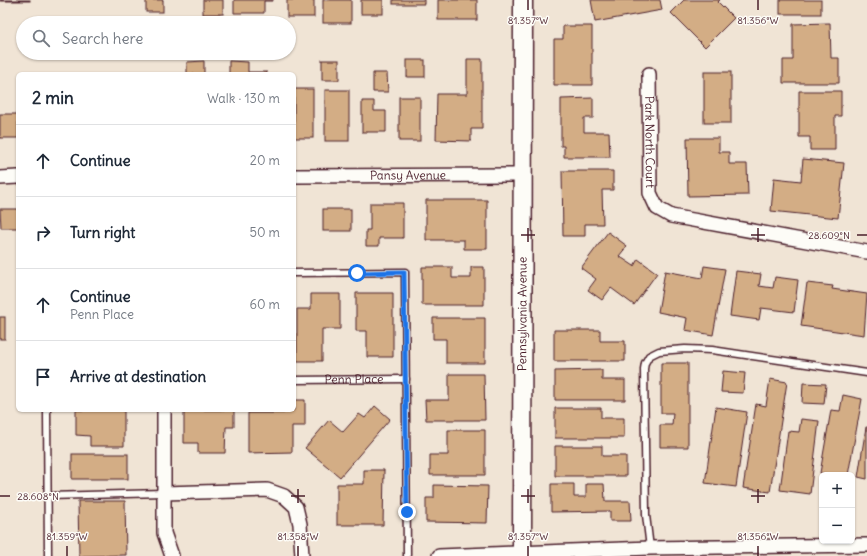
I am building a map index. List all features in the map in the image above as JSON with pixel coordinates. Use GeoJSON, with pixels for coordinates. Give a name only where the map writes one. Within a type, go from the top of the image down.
{"type":"FeatureCollection","features":[{"type":"Feature","properties":{"kind":"street","name":"Pennsylvania Avenue"},"geometry":{"type":"LineString","coordinates":[[522,555],[523,0]]}},
{"type":"Feature","properties":{"kind":"street","name":"Park North Court"},"geometry":{"type":"LineString","coordinates":[[649,74],[650,193],[657,208],[671,216],[867,252]]}},
{"type":"Feature","properties":{"kind":"street","name":"Pansy Avenue"},"geometry":{"type":"LineString","coordinates":[[296,176],[522,175]]}},
{"type":"Feature","properties":{"kind":"street"},"geometry":{"type":"LineString","coordinates":[[0,178],[16,177]]}},
{"type":"Feature","properties":{"kind":"street"},"geometry":{"type":"LineString","coordinates":[[164,412],[164,533],[172,556]]}},
{"type":"Feature","properties":{"kind":"street"},"geometry":{"type":"LineString","coordinates":[[163,493],[266,490],[284,496],[296,507],[300,524],[302,556]]}},
{"type":"Feature","properties":{"kind":"street"},"geometry":{"type":"LineString","coordinates":[[439,556],[650,552],[867,545]]}},
{"type":"Feature","properties":{"kind":"lane"},"geometry":{"type":"LineString","coordinates":[[296,273],[404,272],[407,556]]}},
{"type":"Feature","properties":{"kind":"lane"},"geometry":{"type":"LineString","coordinates":[[650,552],[646,515],[644,369],[645,363],[649,356],[659,351],[712,350],[867,373]]}},
{"type":"Feature","properties":{"kind":"lane","name":"Penn Place"},"geometry":{"type":"LineString","coordinates":[[296,380],[406,379]]}},
{"type":"Feature","properties":{"kind":"lane"},"geometry":{"type":"LineString","coordinates":[[47,412],[48,556]]}},
{"type":"Feature","properties":{"kind":"lane"},"geometry":{"type":"LineString","coordinates":[[48,496],[163,493]]}},
{"type":"Feature","properties":{"kind":"building"},"geometry":{"type":"Polygon","coordinates":[[[30,0],[30,1],[0,1],[30,0]]]}},
{"type":"Feature","properties":{"kind":"building"},"geometry":{"type":"Polygon","coordinates":[[[146,0],[163,0],[163,12],[146,12],[146,0]]]}},
{"type":"Feature","properties":{"kind":"building"},"geometry":{"type":"Polygon","coordinates":[[[203,0],[223,0],[223,14],[203,14],[203,0]]]}},
{"type":"Feature","properties":{"kind":"building"},"geometry":{"type":"Polygon","coordinates":[[[234,0],[273,1],[264,1],[264,13],[234,13],[234,0]]]}},
{"type":"Feature","properties":{"kind":"building"},"geometry":{"type":"Polygon","coordinates":[[[287,0],[314,0],[314,17],[287,16],[287,0]]]}},
{"type":"Feature","properties":{"kind":"building"},"geometry":{"type":"Polygon","coordinates":[[[323,0],[351,0],[351,23],[323,23],[323,0]]]}},
{"type":"Feature","properties":{"kind":"building"},"geometry":{"type":"Polygon","coordinates":[[[361,0],[383,0],[383,14],[361,14],[361,0]]]}},
{"type":"Feature","properties":{"kind":"building"},"geometry":{"type":"Polygon","coordinates":[[[393,0],[424,0],[424,4],[393,4],[393,0]]]}},
{"type":"Feature","properties":{"kind":"building"},"geometry":{"type":"Polygon","coordinates":[[[438,0],[477,0],[477,20],[438,20],[438,0]]]}},
{"type":"Feature","properties":{"kind":"building"},"geometry":{"type":"Polygon","coordinates":[[[591,0],[660,0],[662,10],[595,22],[591,0]]]}},
{"type":"Feature","properties":{"kind":"building"},"geometry":{"type":"Polygon","coordinates":[[[684,0],[720,0],[718,2],[734,18],[705,47],[671,13],[684,0]]]}},
{"type":"Feature","properties":{"kind":"building"},"geometry":{"type":"Polygon","coordinates":[[[780,0],[821,0],[821,14],[780,14],[780,0]]]}},
{"type":"Feature","properties":{"kind":"building"},"geometry":{"type":"Polygon","coordinates":[[[830,23],[831,58],[839,58],[839,83],[783,83],[783,60],[793,60],[793,24],[830,23]]]}},
{"type":"Feature","properties":{"kind":"building"},"geometry":{"type":"Polygon","coordinates":[[[563,26],[592,26],[592,85],[554,85],[554,39],[563,39],[563,26]]]}},
{"type":"Feature","properties":{"kind":"building"},"geometry":{"type":"Polygon","coordinates":[[[467,59],[482,59],[482,129],[471,129],[471,141],[436,140],[437,94],[467,94],[467,59]]]}},
{"type":"Feature","properties":{"kind":"building"},"geometry":{"type":"Polygon","coordinates":[[[322,60],[339,60],[339,80],[322,80],[322,60]]]}},
{"type":"Feature","properties":{"kind":"building"},"geometry":{"type":"Polygon","coordinates":[[[407,60],[425,60],[425,77],[407,77],[407,60]]]}},
{"type":"Feature","properties":{"kind":"building"},"geometry":{"type":"Polygon","coordinates":[[[204,61],[204,72],[187,72],[187,62],[204,61]]]}},
{"type":"Feature","properties":{"kind":"building"},"geometry":{"type":"Polygon","coordinates":[[[229,61],[248,62],[248,72],[229,72],[229,61]]]}},
{"type":"Feature","properties":{"kind":"building"},"geometry":{"type":"Polygon","coordinates":[[[704,72],[731,72],[731,123],[704,123],[704,72]]]}},
{"type":"Feature","properties":{"kind":"building"},"geometry":{"type":"Polygon","coordinates":[[[373,73],[387,73],[388,92],[373,92],[373,73]]]}},
{"type":"Feature","properties":{"kind":"building"},"geometry":{"type":"Polygon","coordinates":[[[296,89],[313,89],[313,138],[296,138],[296,89]]]}},
{"type":"Feature","properties":{"kind":"building"},"geometry":{"type":"Polygon","coordinates":[[[325,90],[349,90],[349,141],[325,141],[325,90]]]}},
{"type":"Feature","properties":{"kind":"building"},"geometry":{"type":"Polygon","coordinates":[[[799,91],[841,91],[841,116],[835,116],[835,150],[810,150],[810,137],[799,137],[799,91]]]}},
{"type":"Feature","properties":{"kind":"building"},"geometry":{"type":"Polygon","coordinates":[[[399,97],[420,97],[420,141],[399,141],[399,97]]]}},
{"type":"Feature","properties":{"kind":"building"},"geometry":{"type":"Polygon","coordinates":[[[593,98],[593,118],[584,118],[584,132],[609,132],[610,157],[564,157],[564,146],[561,146],[561,99],[593,98]]]}},
{"type":"Feature","properties":{"kind":"building"},"geometry":{"type":"Polygon","coordinates":[[[362,101],[374,101],[374,111],[386,111],[386,132],[362,132],[362,101]]]}},
{"type":"Feature","properties":{"kind":"building"},"geometry":{"type":"Polygon","coordinates":[[[0,114],[16,114],[16,138],[0,138],[0,114]]]}},
{"type":"Feature","properties":{"kind":"building"},"geometry":{"type":"Polygon","coordinates":[[[687,138],[719,138],[719,152],[729,152],[729,164],[747,164],[748,195],[688,196],[687,138]]]}},
{"type":"Feature","properties":{"kind":"building"},"geometry":{"type":"Polygon","coordinates":[[[803,159],[844,163],[838,218],[771,211],[774,178],[801,181],[803,159]]]}},
{"type":"Feature","properties":{"kind":"building"},"geometry":{"type":"Polygon","coordinates":[[[562,171],[613,171],[613,190],[602,190],[603,224],[585,224],[585,236],[563,236],[562,171]]]}},
{"type":"Feature","properties":{"kind":"building"},"geometry":{"type":"Polygon","coordinates":[[[426,200],[487,200],[487,249],[464,249],[464,240],[426,240],[426,200]]]}},
{"type":"Feature","properties":{"kind":"building"},"geometry":{"type":"Polygon","coordinates":[[[370,203],[403,203],[403,238],[379,238],[379,246],[366,246],[366,230],[370,230],[370,203]]]}},
{"type":"Feature","properties":{"kind":"building"},"geometry":{"type":"Polygon","coordinates":[[[0,209],[16,209],[16,228],[1,228],[0,209]]]}},
{"type":"Feature","properties":{"kind":"building"},"geometry":{"type":"Polygon","coordinates":[[[323,209],[351,209],[351,231],[323,231],[323,209]]]}},
{"type":"Feature","properties":{"kind":"building"},"geometry":{"type":"Polygon","coordinates":[[[608,232],[627,246],[619,256],[634,266],[638,259],[657,273],[634,305],[611,288],[602,300],[588,290],[596,279],[581,268],[608,232]]]}},
{"type":"Feature","properties":{"kind":"building"},"geometry":{"type":"Polygon","coordinates":[[[704,266],[725,269],[713,335],[685,330],[687,318],[658,312],[665,271],[702,278],[704,266]]]}},
{"type":"Feature","properties":{"kind":"building"},"geometry":{"type":"Polygon","coordinates":[[[422,267],[452,267],[452,278],[471,278],[471,267],[484,267],[484,305],[422,305],[422,267]]]}},
{"type":"Feature","properties":{"kind":"building"},"geometry":{"type":"Polygon","coordinates":[[[736,271],[761,274],[759,286],[773,288],[775,277],[798,280],[794,312],[761,308],[759,320],[730,316],[736,271]]]}},
{"type":"Feature","properties":{"kind":"building"},"geometry":{"type":"Polygon","coordinates":[[[807,283],[833,286],[832,289],[867,294],[864,335],[801,326],[807,283]]]}},
{"type":"Feature","properties":{"kind":"building"},"geometry":{"type":"Polygon","coordinates":[[[356,293],[393,293],[393,357],[367,357],[367,331],[356,331],[356,293]]]}},
{"type":"Feature","properties":{"kind":"building"},"geometry":{"type":"Polygon","coordinates":[[[311,294],[340,294],[340,329],[322,329],[322,361],[297,361],[297,309],[311,309],[311,294]]]}},
{"type":"Feature","properties":{"kind":"building"},"geometry":{"type":"Polygon","coordinates":[[[0,317],[5,317],[5,339],[0,339],[0,317]]]}},
{"type":"Feature","properties":{"kind":"building"},"geometry":{"type":"Polygon","coordinates":[[[433,318],[485,318],[485,363],[446,363],[446,339],[433,339],[433,318]]]}},
{"type":"Feature","properties":{"kind":"building"},"geometry":{"type":"Polygon","coordinates":[[[554,330],[600,330],[600,341],[625,341],[625,361],[554,361],[554,330]]]}},
{"type":"Feature","properties":{"kind":"building"},"geometry":{"type":"Polygon","coordinates":[[[661,363],[688,363],[688,447],[660,447],[660,425],[672,425],[673,413],[661,413],[661,363]]]}},
{"type":"Feature","properties":{"kind":"building"},"geometry":{"type":"Polygon","coordinates":[[[602,370],[602,380],[625,380],[625,400],[555,400],[555,371],[602,370]]]}},
{"type":"Feature","properties":{"kind":"building"},"geometry":{"type":"Polygon","coordinates":[[[723,371],[745,373],[743,393],[721,392],[723,371]]]}},
{"type":"Feature","properties":{"kind":"building"},"geometry":{"type":"Polygon","coordinates":[[[449,374],[484,374],[485,420],[426,420],[425,400],[449,400],[449,374]]]}},
{"type":"Feature","properties":{"kind":"building"},"geometry":{"type":"Polygon","coordinates":[[[770,379],[787,382],[770,492],[743,488],[756,404],[766,406],[770,379]]]}},
{"type":"Feature","properties":{"kind":"building"},"geometry":{"type":"Polygon","coordinates":[[[803,383],[826,384],[824,404],[802,403],[803,383]]]}},
{"type":"Feature","properties":{"kind":"building"},"geometry":{"type":"Polygon","coordinates":[[[843,395],[862,399],[849,472],[820,472],[831,410],[840,411],[843,395]]]}},
{"type":"Feature","properties":{"kind":"building"},"geometry":{"type":"Polygon","coordinates":[[[296,400],[305,400],[305,426],[292,426],[292,452],[248,453],[248,413],[296,412],[296,400]]]}},
{"type":"Feature","properties":{"kind":"building"},"geometry":{"type":"Polygon","coordinates":[[[375,406],[390,419],[340,477],[305,448],[329,420],[343,432],[359,414],[365,418],[375,406]]]}},
{"type":"Feature","properties":{"kind":"building"},"geometry":{"type":"Polygon","coordinates":[[[716,407],[747,412],[736,487],[705,483],[716,407]]]}},
{"type":"Feature","properties":{"kind":"building"},"geometry":{"type":"Polygon","coordinates":[[[555,408],[601,408],[601,418],[624,418],[624,438],[555,438],[555,408]]]}},
{"type":"Feature","properties":{"kind":"building"},"geometry":{"type":"Polygon","coordinates":[[[76,412],[124,412],[124,446],[90,446],[90,436],[76,435],[76,412]]]}},
{"type":"Feature","properties":{"kind":"building"},"geometry":{"type":"Polygon","coordinates":[[[184,412],[234,412],[234,427],[226,427],[225,453],[198,453],[198,443],[184,443],[184,412]]]}},
{"type":"Feature","properties":{"kind":"building"},"geometry":{"type":"Polygon","coordinates":[[[801,419],[819,421],[810,494],[780,490],[788,431],[799,432],[801,419]]]}},
{"type":"Feature","properties":{"kind":"building"},"geometry":{"type":"Polygon","coordinates":[[[867,427],[867,479],[858,477],[867,427]]]}},
{"type":"Feature","properties":{"kind":"building"},"geometry":{"type":"Polygon","coordinates":[[[448,430],[485,430],[485,475],[430,475],[430,455],[448,455],[448,430]]]}},
{"type":"Feature","properties":{"kind":"building"},"geometry":{"type":"Polygon","coordinates":[[[555,446],[602,446],[602,456],[626,456],[626,476],[555,476],[555,446]]]}},
{"type":"Feature","properties":{"kind":"building"},"geometry":{"type":"Polygon","coordinates":[[[72,454],[128,454],[128,479],[72,479],[72,454]]]}},
{"type":"Feature","properties":{"kind":"building"},"geometry":{"type":"Polygon","coordinates":[[[364,470],[384,470],[383,525],[337,525],[337,484],[364,484],[364,470]]]}},
{"type":"Feature","properties":{"kind":"building"},"geometry":{"type":"Polygon","coordinates":[[[551,484],[574,484],[574,497],[586,497],[586,484],[604,484],[605,501],[630,501],[631,521],[610,521],[610,511],[551,512],[551,484]]]}},
{"type":"Feature","properties":{"kind":"building"},"geometry":{"type":"Polygon","coordinates":[[[434,485],[488,486],[487,523],[426,522],[426,498],[434,498],[434,485]]]}},
{"type":"Feature","properties":{"kind":"building"},"geometry":{"type":"Polygon","coordinates":[[[78,501],[125,501],[126,555],[79,556],[78,501]]]}},
{"type":"Feature","properties":{"kind":"route"},"geometry":{"type":"LineString","coordinates":[[357,273],[404,272],[407,512]]}}]}
